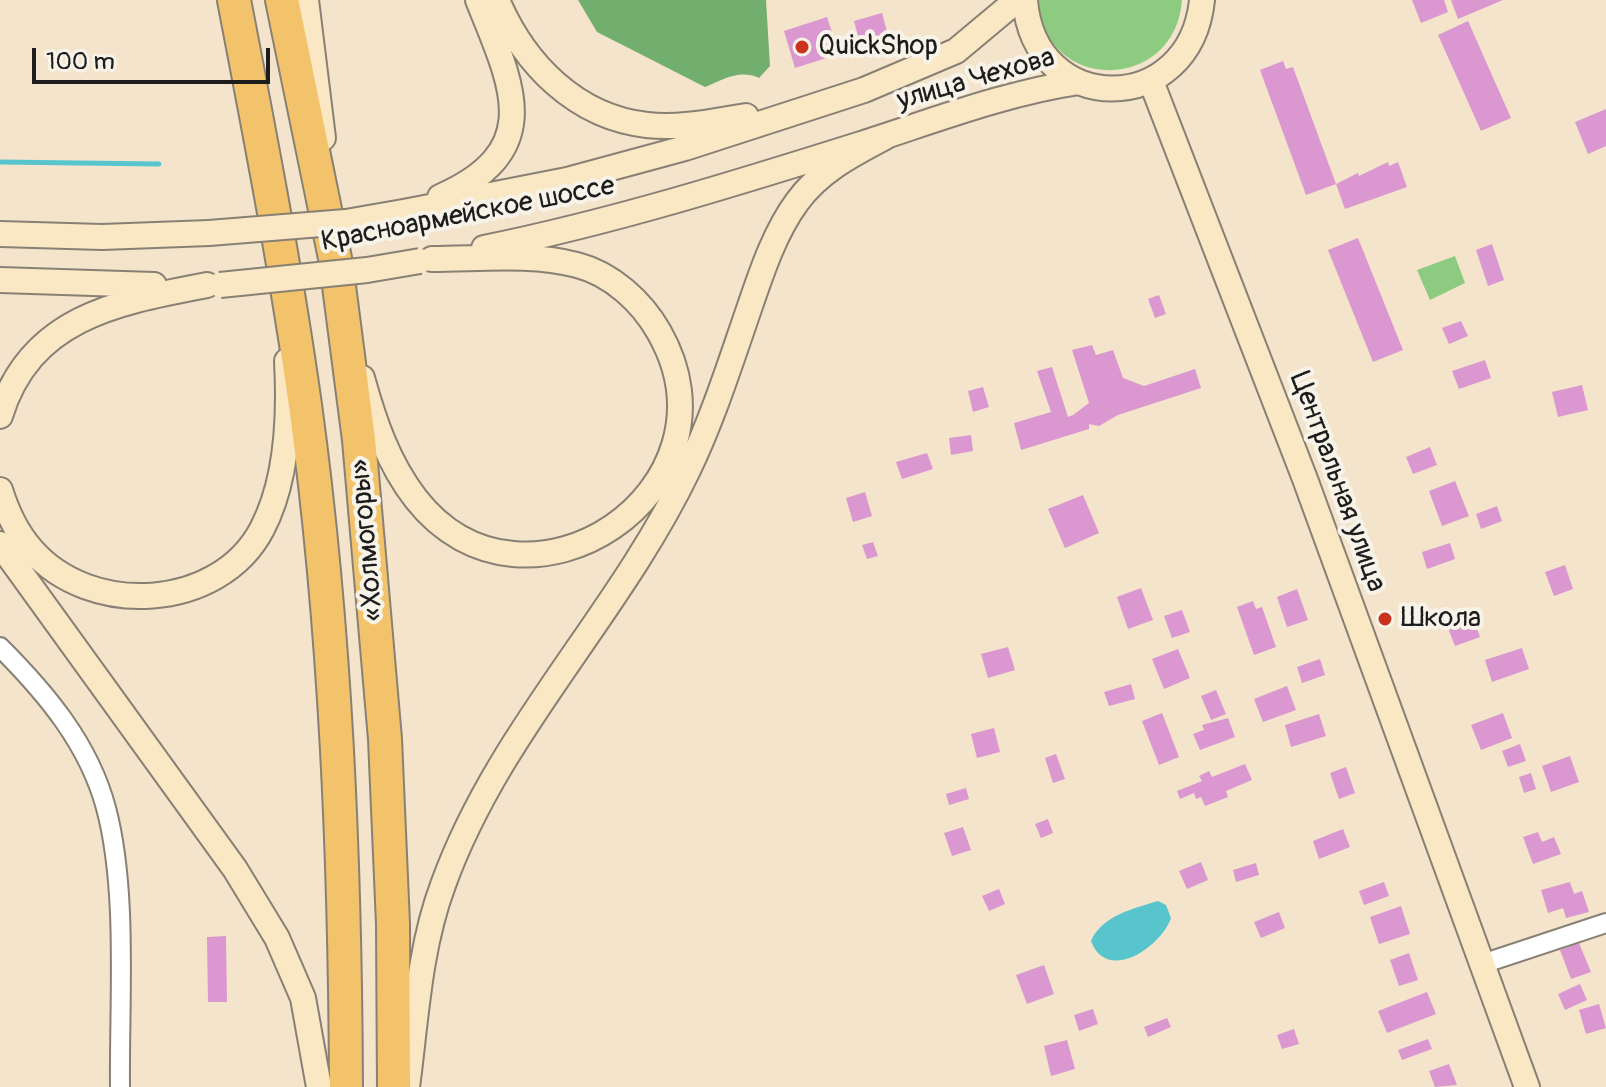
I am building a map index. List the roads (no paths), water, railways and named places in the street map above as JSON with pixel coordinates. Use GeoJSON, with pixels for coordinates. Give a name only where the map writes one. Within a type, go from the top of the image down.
{"type":"FeatureCollection","features":[{"type":"Feature","properties":{"kind":"highway","name":"«Холмогоры»"},"geometry":{"type":"LineString","coordinates":[[234,0],[284,263],[305,408],[326,593],[346,919],[346,1087]]}},
{"type":"Feature","properties":{"kind":"highway","name":"«Холмогоры»"},"geometry":{"type":"LineString","coordinates":[[282,0],[335,253],[359,440],[385,739],[393,924],[394,1087]]}},
{"type":"Feature","properties":{"kind":"main road"},"geometry":{"type":"LineString","coordinates":[[306,0],[316,63],[335,253],[362,379],[377,429],[395,467],[417,500],[441,523],[473,542],[504,552],[547,553],[584,544],[620,525],[647,499],[669,464],[678,427],[674,365],[651,317],[632,296],[608,279],[578,265],[528,258],[426,260]]}},
{"type":"Feature","properties":{"kind":"main road"},"geometry":{"type":"LineString","coordinates":[[409,211],[459,189],[488,170],[501,154],[512,126],[513,99],[506,70],[478,0]]}},
{"type":"Feature","properties":{"kind":"main road"},"geometry":{"type":"LineString","coordinates":[[497,0],[526,51],[552,84],[579,103],[616,120],[650,126],[812,107]]}},
{"type":"Feature","properties":{"kind":"main road","name":"улица Чехова"},"geometry":{"type":"LineString","coordinates":[[812,107],[864,90],[956,51],[1017,0]]}},
{"type":"Feature","properties":{"kind":"main road"},"geometry":{"type":"LineString","coordinates":[[1025,0],[1027,21],[1037,47],[1055,68],[1079,82],[1115,89],[1151,81],[1173,66],[1189,46],[1200,22],[1202,0]]}},
{"type":"Feature","properties":{"kind":"main road","name":"Центральная улица"},"geometry":{"type":"LineString","coordinates":[[1151,81],[1305,479],[1527,1087]]}},
{"type":"Feature","properties":{"kind":"main road","name":"улица Чехова"},"geometry":{"type":"LineString","coordinates":[[889,135],[1021,94],[1079,82]]}},
{"type":"Feature","properties":{"kind":"main road","name":"Красноармейское шоссе"},"geometry":{"type":"LineString","coordinates":[[0,234],[102,237],[209,233],[346,222],[567,180],[685,148],[812,107]]}},
{"type":"Feature","properties":{"kind":"main road"},"geometry":{"type":"LineString","coordinates":[[407,1087],[425,949],[442,887],[471,816],[503,757],[645,554],[689,468],[760,279],[797,202],[827,172],[889,135]]}},
{"type":"Feature","properties":{"kind":"main road","name":"Красноармейское шоссе"},"geometry":{"type":"LineString","coordinates":[[0,280],[214,285],[352,272],[426,260],[556,234],[889,135]]}},
{"type":"Feature","properties":{"kind":"main road"},"geometry":{"type":"LineString","coordinates":[[0,490],[9,518],[32,551],[65,576],[101,592],[139,597],[178,593],[212,579],[241,558],[262,530],[272,505],[285,446],[288,368],[284,263]]}},
{"type":"Feature","properties":{"kind":"main road"},"geometry":{"type":"LineString","coordinates":[[0,296],[133,285]]}},
{"type":"Feature","properties":{"kind":"main road"},"geometry":{"type":"LineString","coordinates":[[0,416],[16,376],[44,343],[78,320],[134,299],[214,285]]}},
{"type":"Feature","properties":{"kind":"main road"},"geometry":{"type":"LineString","coordinates":[[0,544],[235,869],[277,938],[303,998],[319,1087]]}},
{"type":"Feature","properties":{"kind":"street"},"geometry":{"type":"LineString","coordinates":[[0,647],[59,712],[82,750],[105,805],[113,843],[118,908],[120,1087]]}},
{"type":"Feature","properties":{"kind":"street"},"geometry":{"type":"LineString","coordinates":[[1482,964],[1606,923]]}},
{"type":"Feature","properties":{"kind":"water"},"geometry":{"type":"Polygon","coordinates":[[[1158,901],[1166,905],[1171,918],[1157,940],[1146,949],[1121,960],[1109,960],[1099,954],[1091,941],[1102,925],[1120,914],[1158,901]]]}},
{"type":"Feature","properties":{"kind":"waterway"},"geometry":{"type":"LineString","coordinates":[[0,162],[159,164]]}},
{"type":"Feature","properties":{"kind":"place","name":"QuickShop"},"geometry":{"type":"Point","coordinates":[802,47]}},
{"type":"Feature","properties":{"kind":"place","name":"Школа"},"geometry":{"type":"Point","coordinates":[1385,619]}}]}
